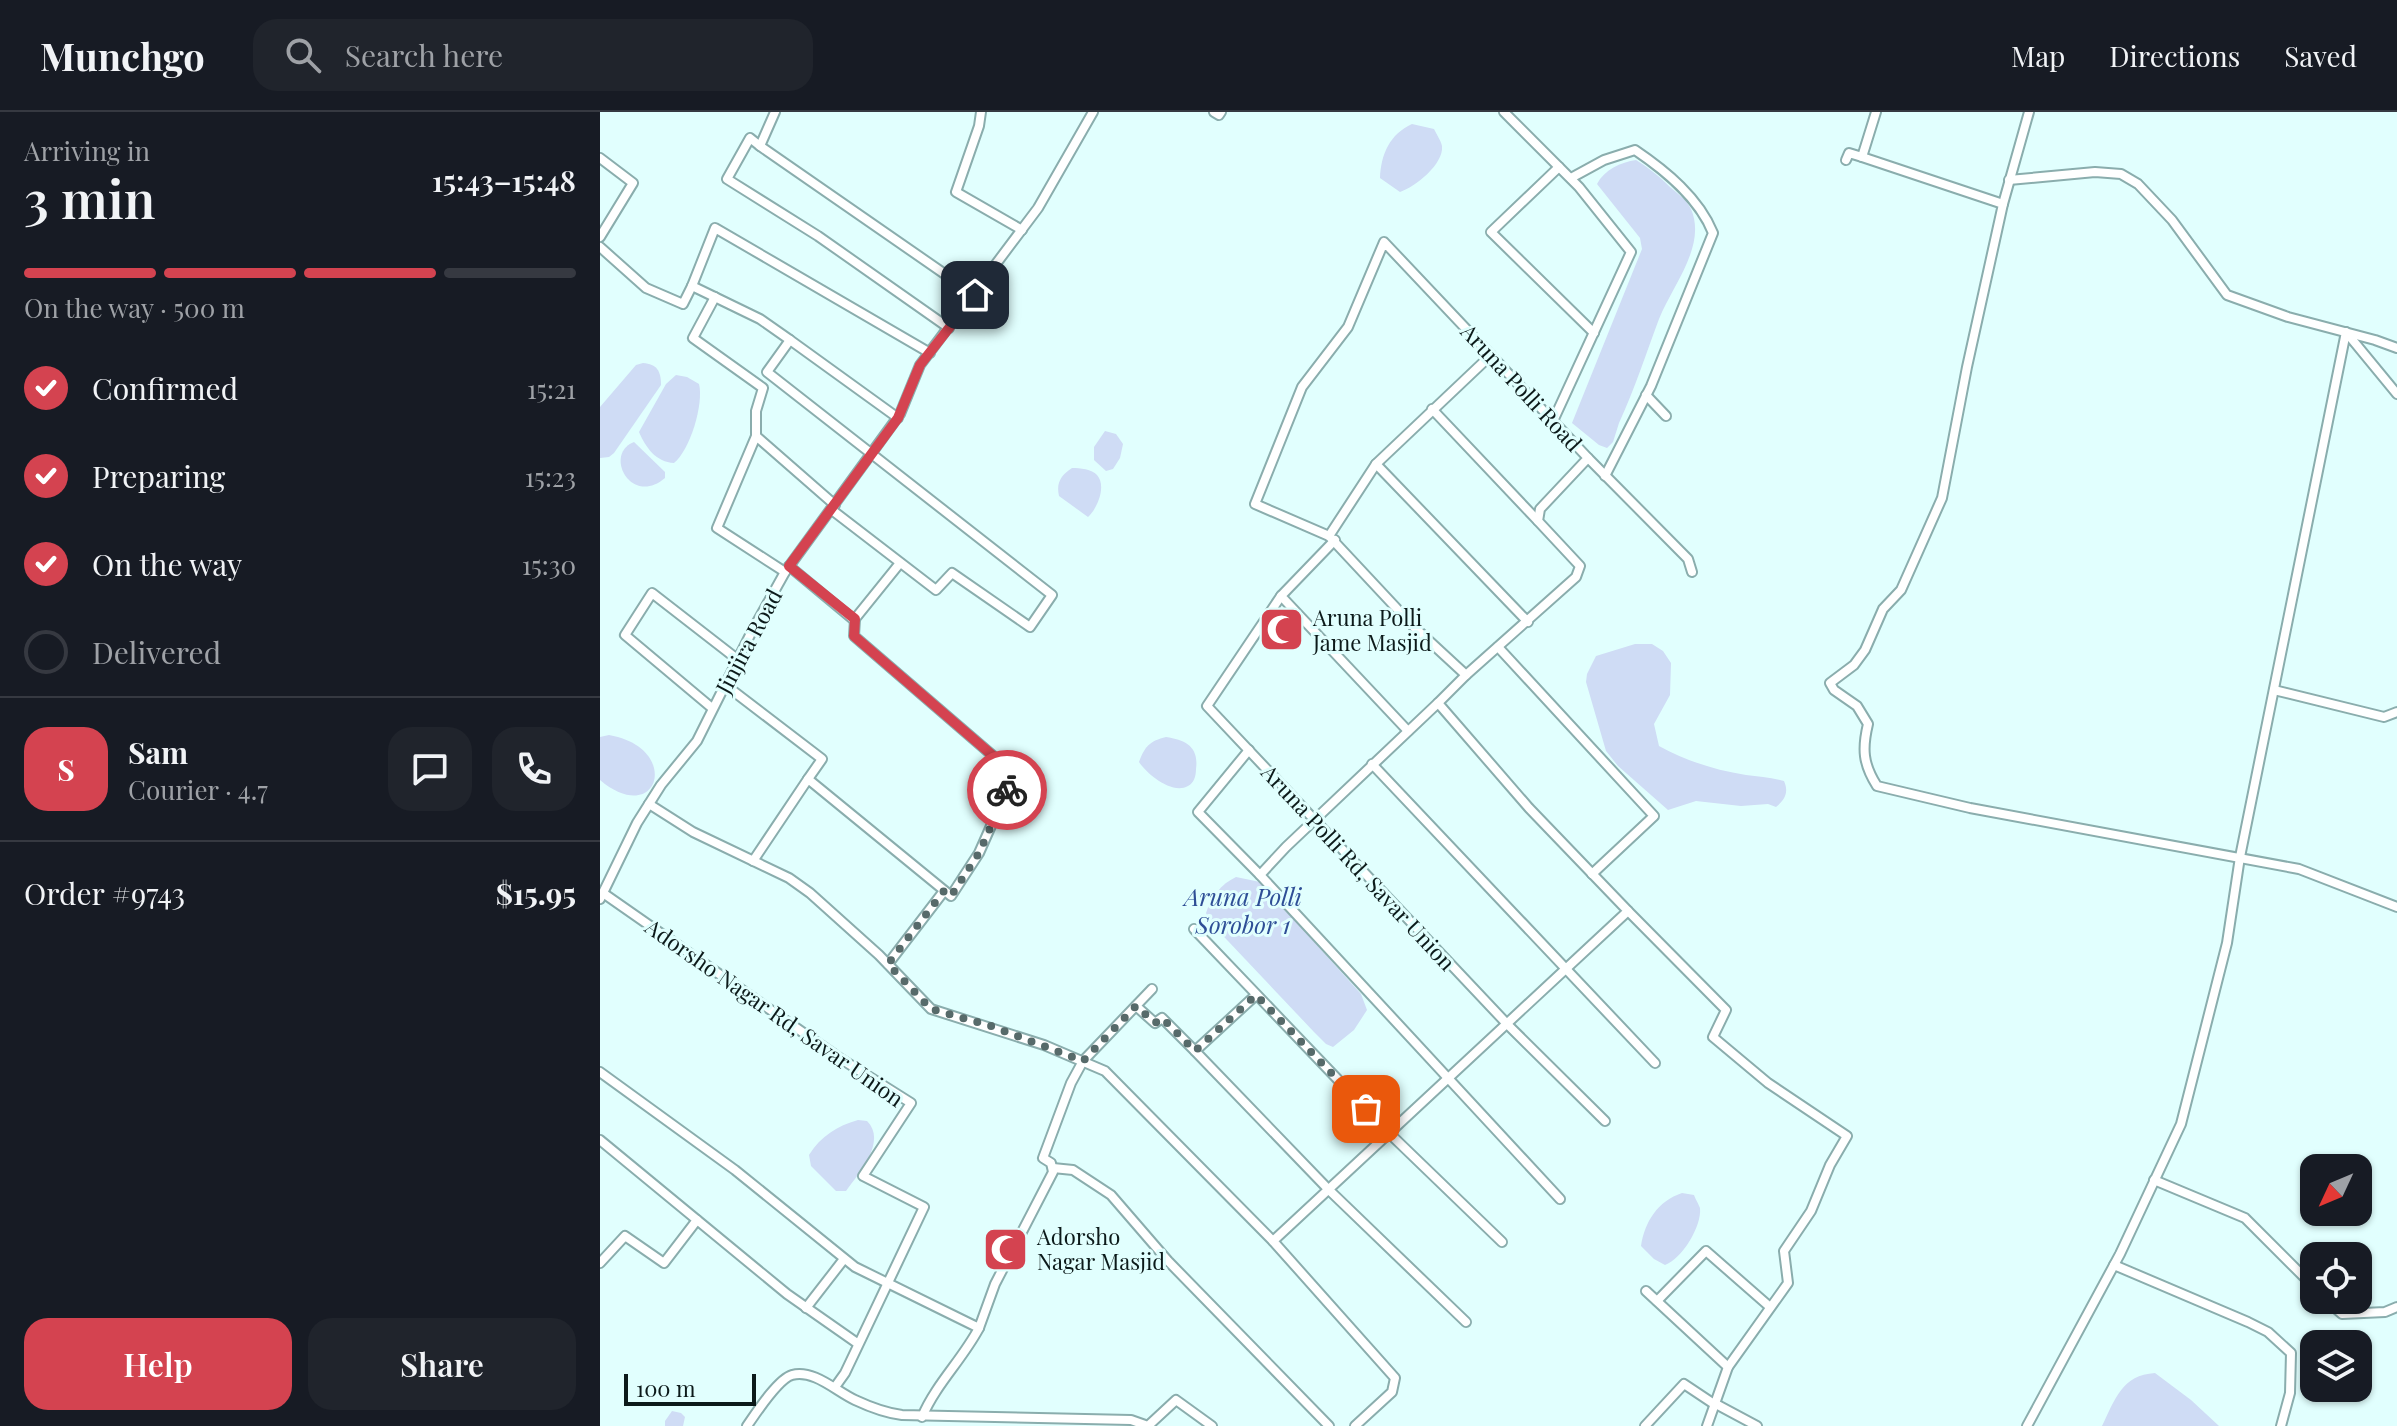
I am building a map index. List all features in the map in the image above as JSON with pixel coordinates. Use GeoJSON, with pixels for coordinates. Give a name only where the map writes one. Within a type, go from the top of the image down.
{"type":"FeatureCollection","features":[{"type":"Feature","properties":{"kind":"street"},"geometry":{"type":"LineString","coordinates":[[760,146],[775,112]]}},
{"type":"Feature","properties":{"kind":"street"},"geometry":{"type":"LineString","coordinates":[[981,112],[956,192],[1022,230]]}},
{"type":"Feature","properties":{"kind":"street","name":"Jinjira Road"},"geometry":{"type":"LineString","coordinates":[[602,896],[637,823],[697,741],[737,659],[787,569],[898,418],[920,365],[1038,208],[1093,112]]}},
{"type":"Feature","properties":{"kind":"street"},"geometry":{"type":"LineString","coordinates":[[1214,112],[1219,115],[1221,112]]}},
{"type":"Feature","properties":{"kind":"street"},"geometry":{"type":"LineString","coordinates":[[1504,112],[1571,178],[1631,252],[1553,421]]}},
{"type":"Feature","properties":{"kind":"street"},"geometry":{"type":"LineString","coordinates":[[1862,157],[1876,112]]}},
{"type":"Feature","properties":{"kind":"street"},"geometry":{"type":"LineString","coordinates":[[2029,112],[2003,204],[1942,498],[1901,590],[1883,609],[1865,650],[1854,665],[1830,683],[1834,690],[1857,706],[1868,724],[1862,748],[1864,762],[1877,786],[1970,808],[2299,869],[2397,907]]}},
{"type":"Feature","properties":{"kind":"street"},"geometry":{"type":"LineString","coordinates":[[949,328],[818,236],[727,179],[750,138],[975,295]]}},
{"type":"Feature","properties":{"kind":"street"},"geometry":{"type":"LineString","coordinates":[[1571,178],[1604,160],[1635,150],[1658,166],[1705,213],[1713,233],[1646,395],[1605,476]]}},
{"type":"Feature","properties":{"kind":"street"},"geometry":{"type":"LineString","coordinates":[[1846,160],[1849,153],[2003,204]]}},
{"type":"Feature","properties":{"kind":"street"},"geometry":{"type":"LineString","coordinates":[[600,158],[633,183],[600,237]]}},
{"type":"Feature","properties":{"kind":"street"},"geometry":{"type":"LineString","coordinates":[[1559,167],[1491,232],[1594,333]]}},
{"type":"Feature","properties":{"kind":"street"},"geometry":{"type":"LineString","coordinates":[[2009,180],[2095,172],[2121,174],[2138,184],[2172,220],[2227,295],[2288,317],[2397,348]]}},
{"type":"Feature","properties":{"kind":"street"},"geometry":{"type":"LineString","coordinates":[[600,247],[646,288],[683,304],[715,228],[930,353]]}},
{"type":"Feature","properties":{"kind":"street","name":"Aruna Polli Road"},"geometry":{"type":"LineString","coordinates":[[1332,538],[1255,504],[1302,387],[1348,327],[1384,242],[1588,458],[1540,509],[1538,521]]}},
{"type":"Feature","properties":{"kind":"street"},"geometry":{"type":"LineString","coordinates":[[692,286],[760,319],[898,418]]}},
{"type":"Feature","properties":{"kind":"street"},"geometry":{"type":"LineString","coordinates":[[715,297],[693,338],[763,388],[756,411],[756,436],[717,528],[787,569],[855,619]]}},
{"type":"Feature","properties":{"kind":"street"},"geometry":{"type":"LineString","coordinates":[[2346,332],[2397,394]]}},
{"type":"Feature","properties":{"kind":"street"},"geometry":{"type":"LineString","coordinates":[[2027,1426],[2114,1265],[2181,1124],[2227,943],[2240,857],[2346,332]]}},
{"type":"Feature","properties":{"kind":"street"},"geometry":{"type":"LineString","coordinates":[[756,436],[833,507],[936,590],[952,573],[1030,627],[1052,595],[767,372],[790,340]]}},
{"type":"Feature","properties":{"kind":"street"},"geometry":{"type":"LineString","coordinates":[[1408,731],[1281,596],[1332,538],[1376,464],[1491,355]]}},
{"type":"Feature","properties":{"kind":"street"},"geometry":{"type":"LineString","coordinates":[[1646,395],[1666,416]]}},
{"type":"Feature","properties":{"kind":"street"},"geometry":{"type":"LineString","coordinates":[[1260,875],[1466,675],[1576,577],[1580,566],[1432,409]]}},
{"type":"Feature","properties":{"kind":"street"},"geometry":{"type":"LineString","coordinates":[[1588,458],[1688,559],[1692,572]]}},
{"type":"Feature","properties":{"kind":"street"},"geometry":{"type":"LineString","coordinates":[[1376,464],[1528,622]]}},
{"type":"Feature","properties":{"kind":"street"},"geometry":{"type":"LineString","coordinates":[[1332,538],[1414,627],[1466,675]]}},
{"type":"Feature","properties":{"kind":"street"},"geometry":{"type":"LineString","coordinates":[[808,779],[951,896],[979,853],[1010,783],[1006,767],[854,636],[855,619],[900,563]]}},
{"type":"Feature","properties":{"kind":"street"},"geometry":{"type":"LineString","coordinates":[[712,708],[625,635],[652,593],[737,659]]}},
{"type":"Feature","properties":{"kind":"street","name":"Aruna Polli Rd, Savar Union"},"geometry":{"type":"LineString","coordinates":[[1281,596],[1207,706],[1508,1025],[1605,1121]]}},
{"type":"Feature","properties":{"kind":"street"},"geometry":{"type":"LineString","coordinates":[[1498,647],[1654,816],[1592,874]]}},
{"type":"Feature","properties":{"kind":"street"},"geometry":{"type":"LineString","coordinates":[[724,684],[822,759],[753,861]]}},
{"type":"Feature","properties":{"kind":"street"},"geometry":{"type":"LineString","coordinates":[[2274,690],[2397,722]]}},
{"type":"Feature","properties":{"kind":"street"},"geometry":{"type":"LineString","coordinates":[[1438,703],[1592,874],[1726,1010],[1713,1037],[1768,1083],[1847,1136],[1830,1165],[1811,1211],[1784,1251],[1788,1283],[1728,1367],[1707,1426]]}},
{"type":"Feature","properties":{"kind":"street"},"geometry":{"type":"LineString","coordinates":[[2382,717],[2397,712]]}},
{"type":"Feature","properties":{"kind":"street"},"geometry":{"type":"LineString","coordinates":[[1249,750],[1198,812],[1560,1199]]}},
{"type":"Feature","properties":{"kind":"street"},"geometry":{"type":"LineString","coordinates":[[1372,764],[1655,1063]]}},
{"type":"Feature","properties":{"kind":"street"},"geometry":{"type":"LineString","coordinates":[[649,804],[693,832],[789,878],[810,893],[888,964],[931,1009],[991,1026],[1105,1071],[1273,1241],[1395,1378],[1392,1392],[1355,1426]]}},
{"type":"Feature","properties":{"kind":"street"},"geometry":{"type":"LineString","coordinates":[[888,964],[944,891]]}},
{"type":"Feature","properties":{"kind":"street","name":"Adorsho Nagar Rd, Savar Union"},"geometry":{"type":"LineString","coordinates":[[602,896],[911,1103],[863,1176],[924,1207],[845,1373],[835,1387]]}},
{"type":"Feature","properties":{"kind":"street"},"geometry":{"type":"LineString","coordinates":[[1273,1241],[1628,911]]}},
{"type":"Feature","properties":{"kind":"street"},"geometry":{"type":"LineString","coordinates":[[1194,929],[1388,1132],[1502,1242]]}},
{"type":"Feature","properties":{"kind":"street"},"geometry":{"type":"LineString","coordinates":[[922,1417],[931,1396],[970,1345],[995,1284],[1049,1180],[1053,1168],[1048,1159],[1043,1158],[1071,1083],[1083,1061],[1152,989]]}},
{"type":"Feature","properties":{"kind":"street"},"geometry":{"type":"LineString","coordinates":[[1195,1051],[1256,995]]}},
{"type":"Feature","properties":{"kind":"street"},"geometry":{"type":"LineString","coordinates":[[1136,1006],[1155,1023],[1162,1018],[1329,1190],[1466,1322]]}},
{"type":"Feature","properties":{"kind":"street"},"geometry":{"type":"LineString","coordinates":[[600,1072],[735,1170],[844,1259],[868,1274],[979,1328]]}},
{"type":"Feature","properties":{"kind":"street"},"geometry":{"type":"LineString","coordinates":[[600,1140],[806,1308],[857,1343]]}},
{"type":"Feature","properties":{"kind":"street"},"geometry":{"type":"LineString","coordinates":[[1053,1168],[1073,1170],[1111,1195],[1168,1261],[1329,1426]]}},
{"type":"Feature","properties":{"kind":"street"},"geometry":{"type":"LineString","coordinates":[[2154,1180],[2245,1218],[2300,1273]]}},
{"type":"Feature","properties":{"kind":"street"},"geometry":{"type":"LineString","coordinates":[[600,1263],[625,1236],[664,1263],[697,1220]]}},
{"type":"Feature","properties":{"kind":"street"},"geometry":{"type":"LineString","coordinates":[[1657,1301],[1706,1251],[1770,1307]]}},
{"type":"Feature","properties":{"kind":"street"},"geometry":{"type":"LineString","coordinates":[[806,1308],[844,1259]]}},
{"type":"Feature","properties":{"kind":"street"},"geometry":{"type":"LineString","coordinates":[[2114,1265],[2248,1322],[2268,1332],[2291,1353],[2290,1393],[2281,1426]]}},
{"type":"Feature","properties":{"kind":"street"},"geometry":{"type":"LineString","coordinates":[[1646,1291],[1728,1367]]}},
{"type":"Feature","properties":{"kind":"street"},"geometry":{"type":"LineString","coordinates":[[2372,1313],[2397,1307]]}},
{"type":"Feature","properties":{"kind":"street"},"geometry":{"type":"LineString","coordinates":[[747,1426],[783,1380],[794,1374],[814,1378],[835,1387],[845,1396],[886,1413],[922,1417],[1131,1420],[1148,1426],[1176,1400],[1212,1426]]}},
{"type":"Feature","properties":{"kind":"street"},"geometry":{"type":"LineString","coordinates":[[1645,1426],[1684,1384],[1757,1426]]}},
{"type":"Feature","properties":{"kind":"water"},"geometry":{"type":"Polygon","coordinates":[[[1412,124],[1434,129],[1441,144],[1441,153],[1427,174],[1400,192],[1380,178],[1381,169],[1392,139],[1412,124]]]}},
{"type":"Feature","properties":{"kind":"water"},"geometry":{"type":"Polygon","coordinates":[[[1636,160],[1687,202],[1695,223],[1695,237],[1686,266],[1659,319],[1613,442],[1607,448],[1572,423],[1642,249],[1640,238],[1597,184],[1614,168],[1636,160]]]}},
{"type":"Feature","properties":{"kind":"water"},"geometry":{"type":"Polygon","coordinates":[[[643,363],[657,369],[661,385],[614,453],[600,458],[600,407],[636,365],[643,363]]]}},
{"type":"Feature","properties":{"kind":"water"},"geometry":{"type":"Polygon","coordinates":[[[676,375],[699,384],[700,393],[698,414],[690,438],[674,463],[652,453],[639,432],[666,384],[676,375]]]}},
{"type":"Feature","properties":{"kind":"water"},"geometry":{"type":"Polygon","coordinates":[[[1105,431],[1116,434],[1123,444],[1120,458],[1113,469],[1106,471],[1094,460],[1094,447],[1105,431]]]}},
{"type":"Feature","properties":{"kind":"water"},"geometry":{"type":"Polygon","coordinates":[[[634,442],[665,472],[665,478],[653,485],[641,486],[632,483],[625,475],[621,457],[625,448],[634,442]]]}},
{"type":"Feature","properties":{"kind":"water"},"geometry":{"type":"Polygon","coordinates":[[[1072,468],[1092,471],[1100,480],[1100,497],[1088,517],[1059,496],[1060,480],[1072,468]]]}},
{"type":"Feature","properties":{"kind":"water"},"geometry":{"type":"Polygon","coordinates":[[[1635,644],[1652,644],[1663,651],[1671,663],[1670,695],[1654,724],[1659,746],[1712,768],[1784,781],[1784,799],[1776,807],[1696,801],[1668,810],[1618,766],[1606,751],[1586,682],[1587,674],[1596,656],[1635,644]]]}},
{"type":"Feature","properties":{"kind":"water"},"geometry":{"type":"Polygon","coordinates":[[[609,735],[632,743],[647,754],[654,768],[654,781],[648,791],[636,795],[620,793],[600,780],[600,737],[609,735]]]}},
{"type":"Feature","properties":{"kind":"water"},"geometry":{"type":"Polygon","coordinates":[[[1166,737],[1180,740],[1193,750],[1196,774],[1188,786],[1168,786],[1139,762],[1149,745],[1166,737]]]}},
{"type":"Feature","properties":{"kind":"water","name":"Aruna Polli Sorobor 1"},"geometry":{"type":"Polygon","coordinates":[[[1236,877],[1260,882],[1361,994],[1367,1010],[1354,1030],[1333,1047],[1314,1032],[1210,922],[1206,913],[1211,902],[1221,887],[1236,877]]]}},
{"type":"Feature","properties":{"kind":"water"},"geometry":{"type":"Polygon","coordinates":[[[858,1120],[867,1121],[872,1129],[873,1147],[846,1191],[836,1191],[811,1166],[809,1155],[830,1133],[858,1120]]]}},
{"type":"Feature","properties":{"kind":"water"},"geometry":{"type":"Polygon","coordinates":[[[1682,1193],[1694,1195],[1700,1208],[1698,1224],[1684,1249],[1665,1265],[1641,1246],[1643,1237],[1654,1213],[1666,1201],[1682,1193]]]}},
{"type":"Feature","properties":{"kind":"water"},"geometry":{"type":"Polygon","coordinates":[[[2155,1373],[2219,1426],[2102,1426],[2127,1384],[2135,1378],[2155,1373]]]}},
{"type":"Feature","properties":{"kind":"water"},"geometry":{"type":"Polygon","coordinates":[[[672,1411],[685,1417],[683,1426],[665,1426],[672,1411]]]}},
{"type":"Feature","properties":{"kind":"way so far"},"geometry":{"type":"LineString","coordinates":[[1007,790],[979,853],[951,896],[944,891],[888,964],[931,1009],[991,1026],[1083,1061],[1136,1006],[1155,1023],[1162,1018],[1195,1051],[1256,995],[1366,1109]]}},
{"type":"Feature","properties":{"kind":"place","name":"Aruna Polli Jame Masjid"},"geometry":{"type":"Point","coordinates":[1282,630]}},
{"type":"Feature","properties":{"kind":"place","name":"Adorsho Nagar Masjid"},"geometry":{"type":"Point","coordinates":[1006,1249]}},
{"type":"Feature","properties":{"kind":"route"},"geometry":{"type":"LineString","coordinates":[[975,295],[920,365],[898,418],[789,566],[855,619],[854,636],[1006,767],[1010,783],[1007,790]]}}]}
